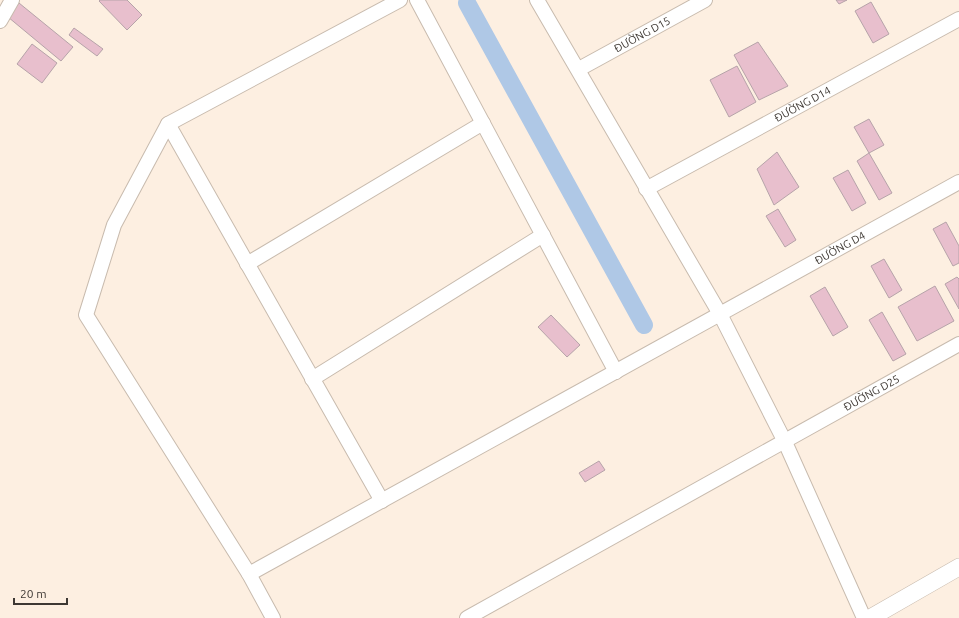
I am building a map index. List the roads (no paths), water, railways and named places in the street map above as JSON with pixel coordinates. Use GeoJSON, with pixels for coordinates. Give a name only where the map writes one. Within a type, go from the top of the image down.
{"type":"FeatureCollection","features":[{"type":"Feature","properties":{"kind":"street"},"geometry":{"type":"LineString","coordinates":[[0,20],[12,0]]}},
{"type":"Feature","properties":{"kind":"street"},"geometry":{"type":"LineString","coordinates":[[273,618],[249,574],[86,315],[114,225],[168,124],[400,0]]}},
{"type":"Feature","properties":{"kind":"street"},"geometry":{"type":"LineString","coordinates":[[417,0],[616,372]]}},
{"type":"Feature","properties":{"kind":"street"},"geometry":{"type":"LineString","coordinates":[[537,0],[579,69],[646,189],[720,314],[785,442],[864,618]]}},
{"type":"Feature","properties":{"kind":"street","name":"ĐƯỜNG D15"},"geometry":{"type":"LineString","coordinates":[[579,69],[705,0]]}},
{"type":"Feature","properties":{"kind":"street","name":"ĐƯỜNG D14"},"geometry":{"type":"LineString","coordinates":[[646,189],[959,19]]}},
{"type":"Feature","properties":{"kind":"street"},"geometry":{"type":"LineString","coordinates":[[247,264],[483,123]]}},
{"type":"Feature","properties":{"kind":"street"},"geometry":{"type":"LineString","coordinates":[[168,124],[382,501]]}},
{"type":"Feature","properties":{"kind":"street","name":"ĐƯỜNG D4"},"geometry":{"type":"LineString","coordinates":[[249,574],[959,182]]}},
{"type":"Feature","properties":{"kind":"street"},"geometry":{"type":"LineString","coordinates":[[312,379],[543,235]]}},
{"type":"Feature","properties":{"kind":"street","name":"ĐƯỜNG D25"},"geometry":{"type":"LineString","coordinates":[[467,618],[959,344]]}},
{"type":"Feature","properties":{"kind":"street"},"geometry":{"type":"LineString","coordinates":[[870,618],[959,567]]}},
{"type":"Feature","properties":{"kind":"waterway"},"geometry":{"type":"LineString","coordinates":[[467,3],[644,325]]}}]}
